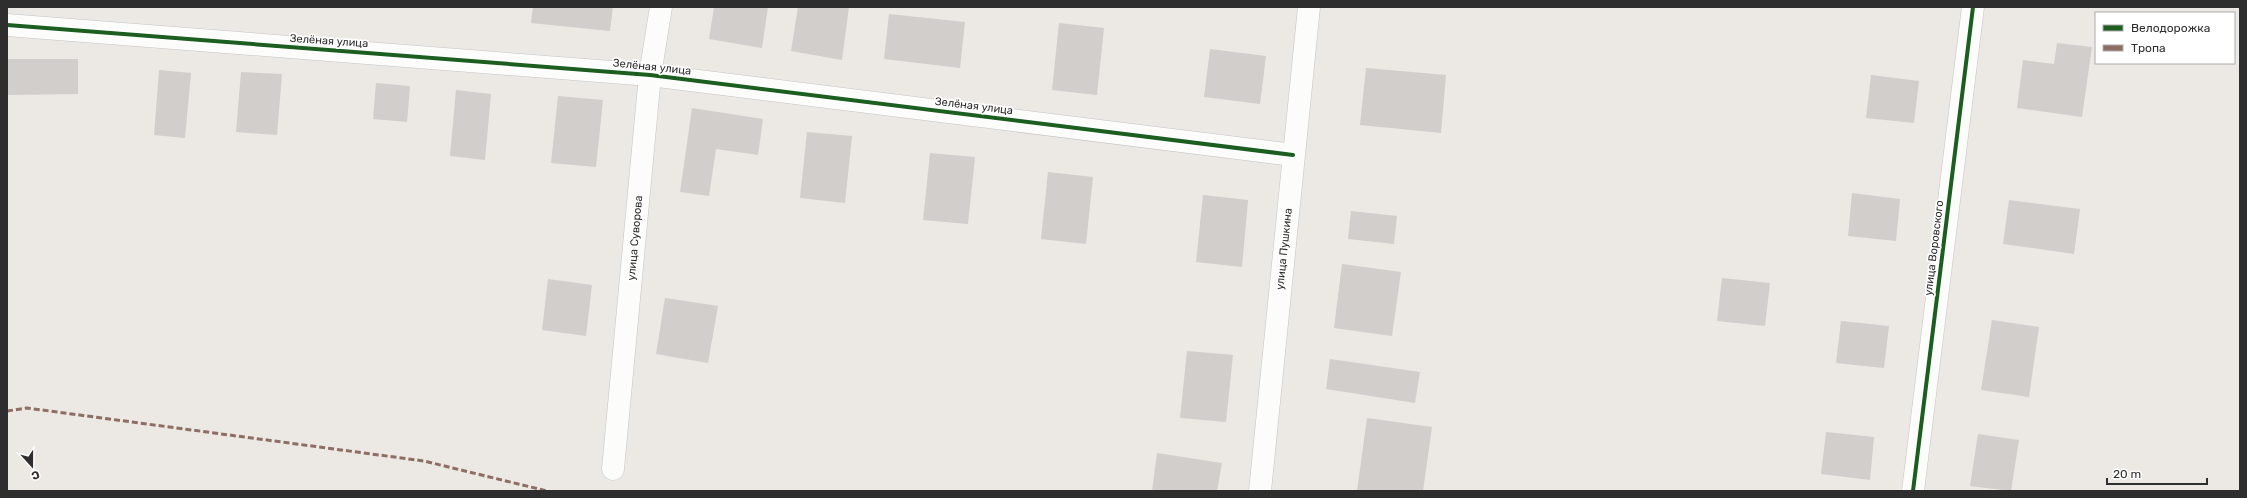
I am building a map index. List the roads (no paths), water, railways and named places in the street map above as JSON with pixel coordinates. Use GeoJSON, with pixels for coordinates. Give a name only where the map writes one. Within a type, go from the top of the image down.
{"type":"FeatureCollection","features":[{"type":"Feature","properties":{"kind":"street","name":"улица Суворова"},"geometry":{"type":"LineString","coordinates":[[613,469],[650,75],[661,7]]}},
{"type":"Feature","properties":{"kind":"street","name":"улица Пушкина"},"geometry":{"type":"LineString","coordinates":[[1260,491],[1309,7]]}},
{"type":"Feature","properties":{"kind":"street","name":"улица Воровского"},"geometry":{"type":"LineString","coordinates":[[1913,491],[1973,7]]}},
{"type":"Feature","properties":{"kind":"street","name":"Зелёная улица"},"geometry":{"type":"LineString","coordinates":[[7,25],[650,75],[1293,155]]}}]}
